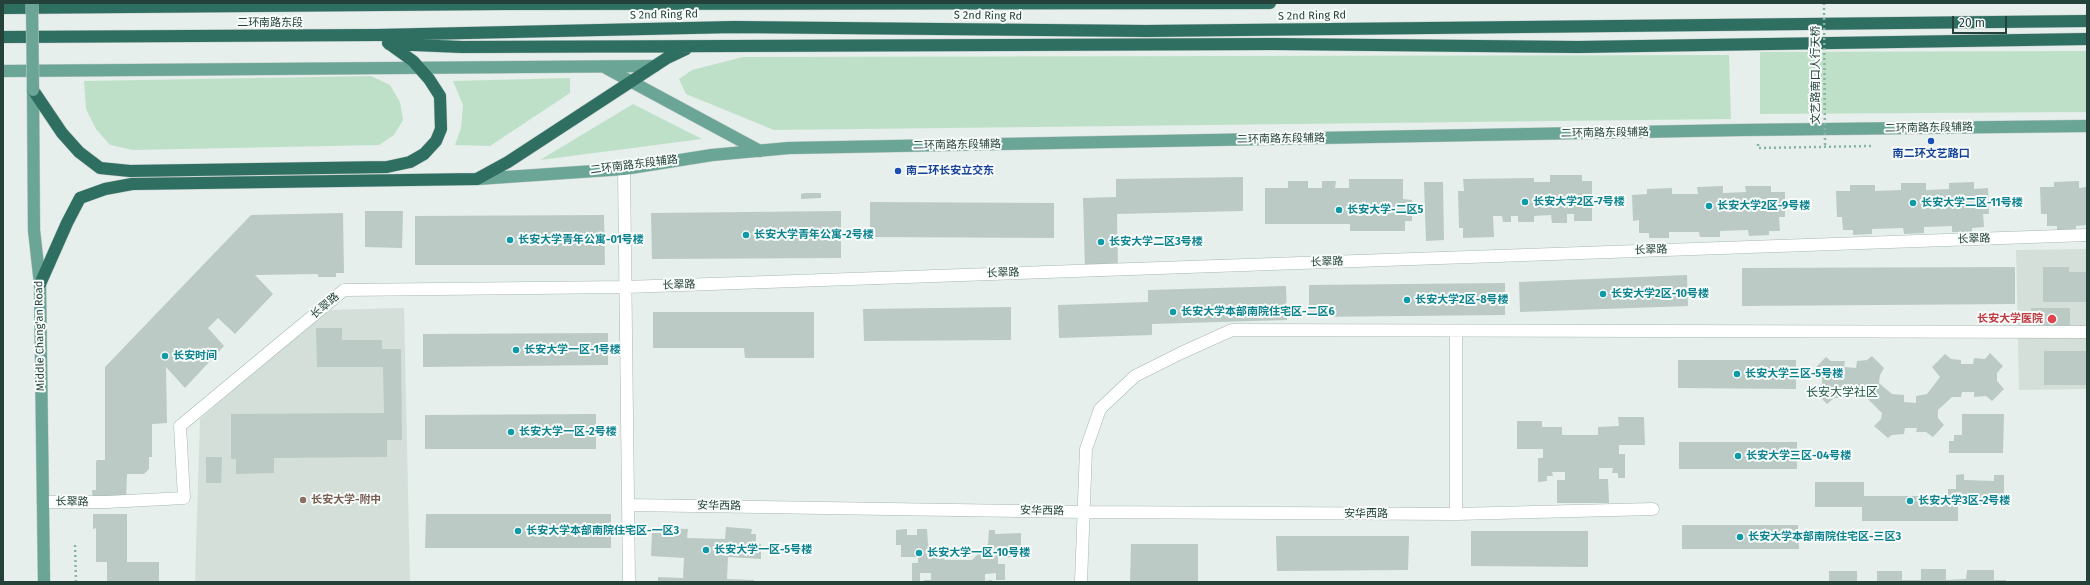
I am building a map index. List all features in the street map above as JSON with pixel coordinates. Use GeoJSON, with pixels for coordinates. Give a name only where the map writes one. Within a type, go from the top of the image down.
{"type":"FeatureCollection","features":[{"type":"Feature","properties":{"kind":"highway","name":"S 2nd Ring Rd"},"geometry":{"type":"LineString","coordinates":[[3,8],[329,4],[1270,3]]}},
{"type":"Feature","properties":{"kind":"highway","name":"S 2nd Ring Rd"},"geometry":{"type":"LineString","coordinates":[[880,28],[1146,31],[2087,21]]}},
{"type":"Feature","properties":{"kind":"highway","name":"二环南路东段"},"geometry":{"type":"LineString","coordinates":[[3,37],[377,35],[734,27],[880,28]]}},
{"type":"Feature","properties":{"kind":"highway"},"geometry":{"type":"LineString","coordinates":[[804,46],[880,28]]}},
{"type":"Feature","properties":{"kind":"highway"},"geometry":{"type":"LineString","coordinates":[[33,90],[62,133],[78,152],[100,168],[130,171],[386,167],[410,162],[424,154],[436,142],[442,129],[440,96],[429,79],[413,61],[377,35]]}},
{"type":"Feature","properties":{"kind":"highway"},"geometry":{"type":"LineString","coordinates":[[389,44],[462,47],[1282,44],[1578,47],[2087,39]]}},
{"type":"Feature","properties":{"kind":"highway"},"geometry":{"type":"LineString","coordinates":[[40,284],[67,223],[80,198],[105,189],[139,184],[477,179],[508,162],[667,58],[691,47]]}},
{"type":"Feature","properties":{"kind":"main road","name":"Middle Chang'an Road"},"geometry":{"type":"LineString","coordinates":[[32,3],[34,230],[40,284],[44,582]]}},
{"type":"Feature","properties":{"kind":"main road"},"geometry":{"type":"LineString","coordinates":[[3,71],[655,66]]}},
{"type":"Feature","properties":{"kind":"main road"},"geometry":{"type":"LineString","coordinates":[[604,67],[760,151]]}},
{"type":"Feature","properties":{"kind":"main road","name":"二环南路东段辅路"},"geometry":{"type":"LineString","coordinates":[[477,179],[624,168],[712,155],[805,148],[1741,130],[2087,126]]}},
{"type":"Feature","properties":{"kind":"lane"},"geometry":{"type":"LineString","coordinates":[[624,168],[629,582]]}},
{"type":"Feature","properties":{"kind":"lane","name":"长翠路"},"geometry":{"type":"LineString","coordinates":[[43,502],[107,502],[184,498],[180,426],[344,290],[626,287],[2087,235]]}},
{"type":"Feature","properties":{"kind":"lane"},"geometry":{"type":"LineString","coordinates":[[1081,582],[1086,449],[1100,409],[1135,376],[1232,330],[2087,332]]}},
{"type":"Feature","properties":{"kind":"lane"},"geometry":{"type":"LineString","coordinates":[[1456,331],[1456,514]]}},
{"type":"Feature","properties":{"kind":"lane","name":"安华西路"},"geometry":{"type":"LineString","coordinates":[[629,505],[1084,512],[1456,514],[1654,509]]}},
{"type":"Feature","properties":{"kind":"path","name":"文艺路南口人行天桥"},"geometry":{"type":"LineString","coordinates":[[1824,3],[1825,146]]}},
{"type":"Feature","properties":{"kind":"path"},"geometry":{"type":"LineString","coordinates":[[1758,148],[1871,146]]}},
{"type":"Feature","properties":{"kind":"path"},"geometry":{"type":"LineString","coordinates":[[75,545],[76,582]]}},
{"type":"Feature","properties":{"kind":"shaded area","name":"长安大学医院"},"geometry":{"type":"Polygon","coordinates":[[[2087,249],[2087,389],[2019,390],[2016,250],[2087,249]]]}},
{"type":"Feature","properties":{"kind":"shaded area","name":"长安大学-附中"},"geometry":{"type":"Polygon","coordinates":[[[404,308],[410,582],[195,582],[200,419],[325,310],[404,308]]]}},
{"type":"Feature","properties":{"kind":"green space"},"geometry":{"type":"Polygon","coordinates":[[[2087,51],[2087,112],[1760,114],[1760,52],[2087,51]]]}},
{"type":"Feature","properties":{"kind":"green space"},"geometry":{"type":"Polygon","coordinates":[[[1729,55],[1731,119],[774,130],[686,94],[679,79],[692,70],[743,57],[1729,55]]]}},
{"type":"Feature","properties":{"kind":"green space"},"geometry":{"type":"Polygon","coordinates":[[[371,76],[390,85],[400,102],[403,120],[394,135],[379,145],[133,150],[110,145],[96,129],[86,109],[84,81],[371,76]]]}},
{"type":"Feature","properties":{"kind":"green space"},"geometry":{"type":"Polygon","coordinates":[[[570,78],[570,93],[490,146],[455,145],[461,128],[463,105],[453,81],[570,78]]]}},
{"type":"Feature","properties":{"kind":"green space"},"geometry":{"type":"Polygon","coordinates":[[[633,104],[702,139],[540,160],[633,104]]]}},
{"type":"Feature","properties":{"kind":"building","name":"长安大学2区-7号楼"},"geometry":{"type":"Polygon","coordinates":[[[1550,175],[1582,175],[1582,181],[1592,181],[1592,221],[1574,221],[1574,214],[1567,214],[1567,223],[1552,223],[1551,215],[1534,216],[1534,222],[1518,222],[1518,216],[1511,216],[1511,222],[1503,222],[1502,216],[1493,216],[1494,237],[1463,238],[1463,228],[1459,228],[1458,191],[1464,191],[1463,179],[1534,178],[1534,182],[1550,182],[1550,175]]]}},
{"type":"Feature","properties":{"kind":"building","name":"长安大学二区3号楼"},"geometry":{"type":"Polygon","coordinates":[[[1243,177],[1243,211],[1117,214],[1118,269],[1085,270],[1083,198],[1116,197],[1116,179],[1243,177]]]}},
{"type":"Feature","properties":{"kind":"building","name":"长安大学-二区5"},"geometry":{"type":"Polygon","coordinates":[[[1349,179],[1403,179],[1403,199],[1412,200],[1412,221],[1405,221],[1405,231],[1350,231],[1350,224],[1265,224],[1265,188],[1288,188],[1288,181],[1308,181],[1308,188],[1322,188],[1322,181],[1336,181],[1335,188],[1349,188],[1349,179]]]}},
{"type":"Feature","properties":{"kind":"building"},"geometry":{"type":"Polygon","coordinates":[[[2079,181],[2079,188],[2087,187],[2087,225],[2076,226],[2076,230],[2057,231],[2057,226],[2047,226],[2047,214],[2041,214],[2040,187],[2054,187],[2054,182],[2079,181]]]}},
{"type":"Feature","properties":{"kind":"building"},"geometry":{"type":"Polygon","coordinates":[[[1424,182],[1443,182],[1444,240],[1426,241],[1424,182]]]}},
{"type":"Feature","properties":{"kind":"building","name":"长安大学二区-11号楼"},"geometry":{"type":"Polygon","coordinates":[[[1974,182],[1974,189],[1988,188],[1989,214],[1983,214],[1984,227],[1972,228],[1972,232],[1952,232],[1952,226],[1924,227],[1924,233],[1904,234],[1903,228],[1872,229],[1872,234],[1853,235],[1853,230],[1843,230],[1842,217],[1837,217],[1836,191],[1850,191],[1850,185],[1875,185],[1875,191],[1901,190],[1901,183],[1926,183],[1926,190],[1949,189],[1949,183],[1974,182]]]}},
{"type":"Feature","properties":{"kind":"building","name":"长安大学2区-9号楼"},"geometry":{"type":"Polygon","coordinates":[[[1723,186],[1723,193],[1746,192],[1745,186],[1771,186],[1771,192],[1785,192],[1785,217],[1779,217],[1780,231],[1769,231],[1769,235],[1749,236],[1748,230],[1720,231],[1720,237],[1700,237],[1699,232],[1669,232],[1669,238],[1649,238],[1649,233],[1639,233],[1639,220],[1633,221],[1632,195],[1647,194],[1647,189],[1672,188],[1672,194],[1698,194],[1697,187],[1723,186]]]}},
{"type":"Feature","properties":{"kind":"building"},"geometry":{"type":"Polygon","coordinates":[[[821,193],[821,198],[801,199],[801,194],[821,193]]]}},
{"type":"Feature","properties":{"kind":"building"},"geometry":{"type":"Polygon","coordinates":[[[870,202],[1054,203],[1054,238],[870,237],[870,202]]]}},
{"type":"Feature","properties":{"kind":"building"},"geometry":{"type":"Polygon","coordinates":[[[365,211],[403,211],[402,248],[365,247],[365,211]]]}},
{"type":"Feature","properties":{"kind":"building","name":"长安大学青年公寓-2号楼"},"geometry":{"type":"Polygon","coordinates":[[[841,211],[841,258],[652,259],[651,213],[841,211]]]}},
{"type":"Feature","properties":{"kind":"building","name":"长安时间"},"geometry":{"type":"Polygon","coordinates":[[[343,213],[344,273],[336,273],[336,277],[318,277],[318,274],[255,275],[273,294],[235,334],[218,318],[208,328],[224,346],[185,388],[166,367],[167,423],[152,424],[152,457],[149,457],[149,469],[144,474],[127,474],[126,500],[93,500],[92,490],[96,490],[96,462],[97,460],[105,460],[105,367],[251,215],[343,213]]]}},
{"type":"Feature","properties":{"kind":"building","name":"长安大学青年公寓-01号楼"},"geometry":{"type":"Polygon","coordinates":[[[604,215],[605,265],[415,265],[415,216],[604,215]]]}},
{"type":"Feature","properties":{"kind":"building"},"geometry":{"type":"Polygon","coordinates":[[[2015,267],[2015,304],[1742,306],[1742,268],[2015,267]]]}},
{"type":"Feature","properties":{"kind":"building"},"geometry":{"type":"Polygon","coordinates":[[[2043,267],[2069,267],[2069,272],[2087,272],[2087,302],[2043,302],[2043,267]]]}},
{"type":"Feature","properties":{"kind":"building","name":"长安大学2区-10号楼"},"geometry":{"type":"Polygon","coordinates":[[[1687,275],[1688,306],[1520,312],[1519,282],[1687,275]]]}},
{"type":"Feature","properties":{"kind":"building","name":"长安大学2区-8号楼"},"geometry":{"type":"Polygon","coordinates":[[[1505,283],[1505,315],[1309,317],[1309,285],[1505,283]]]}},
{"type":"Feature","properties":{"kind":"building","name":"长安大学本部南院住宅区-二区6"},"geometry":{"type":"Polygon","coordinates":[[[1286,286],[1287,320],[1152,324],[1152,335],[1059,338],[1058,305],[1148,302],[1148,290],[1286,286]]]}},
{"type":"Feature","properties":{"kind":"building"},"geometry":{"type":"Polygon","coordinates":[[[1011,307],[1011,340],[864,341],[863,309],[1011,307]]]}},
{"type":"Feature","properties":{"kind":"building"},"geometry":{"type":"Polygon","coordinates":[[[2031,308],[2070,308],[2070,327],[2031,327],[2031,308]]]}},
{"type":"Feature","properties":{"kind":"building"},"geometry":{"type":"Polygon","coordinates":[[[653,312],[814,312],[814,358],[745,358],[744,348],[653,348],[653,312]]]}},
{"type":"Feature","properties":{"kind":"building"},"geometry":{"type":"Polygon","coordinates":[[[316,328],[342,328],[342,340],[382,340],[382,349],[401,349],[402,440],[387,440],[387,457],[274,458],[274,473],[236,474],[236,459],[231,459],[231,414],[384,413],[383,367],[317,367],[316,328]]]}},
{"type":"Feature","properties":{"kind":"building","name":"长安大学一区-1号楼"},"geometry":{"type":"Polygon","coordinates":[[[608,333],[608,365],[423,367],[423,334],[608,333]]]}},
{"type":"Feature","properties":{"kind":"building"},"geometry":{"type":"Polygon","coordinates":[[[2044,351],[2087,351],[2087,385],[2044,385],[2044,351]]]}},
{"type":"Feature","properties":{"kind":"building"},"geometry":{"type":"Polygon","coordinates":[[[1990,353],[2003,366],[1997,373],[1997,381],[2004,389],[1992,401],[1986,396],[1974,397],[1974,392],[1962,392],[1961,397],[1952,397],[1938,410],[1938,418],[1944,425],[1933,437],[1926,432],[1916,432],[1917,428],[1905,428],[1904,434],[1892,435],[1888,438],[1874,426],[1881,419],[1882,413],[1867,398],[1858,398],[1858,394],[1844,393],[1844,398],[1834,398],[1827,404],[1814,391],[1822,384],[1822,377],[1814,369],[1826,357],[1831,361],[1845,361],[1844,367],[1856,368],[1857,361],[1867,360],[1872,356],[1884,368],[1880,375],[1879,383],[1892,394],[1904,395],[1904,402],[1916,403],[1916,396],[1927,394],[1940,377],[1932,367],[1945,354],[1951,359],[1961,360],[1961,364],[1973,364],[1974,358],[1985,359],[1990,353]]]}},
{"type":"Feature","properties":{"kind":"building","name":"长安大学三区-5号楼"},"geometry":{"type":"Polygon","coordinates":[[[1678,360],[1796,360],[1796,389],[1678,388],[1678,360]]]}},
{"type":"Feature","properties":{"kind":"building","name":"长安大学一区-2号楼"},"geometry":{"type":"Polygon","coordinates":[[[596,414],[596,449],[425,449],[425,415],[596,414]]]}},
{"type":"Feature","properties":{"kind":"building"},"geometry":{"type":"Polygon","coordinates":[[[1962,414],[2004,414],[2003,453],[1949,453],[1949,441],[1954,441],[1954,435],[1962,435],[1962,414]]]}},
{"type":"Feature","properties":{"kind":"building"},"geometry":{"type":"Polygon","coordinates":[[[1618,417],[1644,417],[1645,445],[1619,445],[1619,454],[1625,454],[1625,478],[1618,478],[1618,473],[1612,473],[1613,468],[1599,468],[1599,479],[1608,479],[1609,503],[1557,503],[1557,480],[1565,480],[1565,472],[1552,472],[1553,476],[1547,476],[1547,481],[1538,482],[1538,458],[1543,458],[1543,449],[1517,449],[1517,421],[1542,421],[1542,427],[1562,427],[1562,435],[1598,435],[1598,427],[1619,426],[1618,417]]]}},
{"type":"Feature","properties":{"kind":"building","name":"长安大学三区-04号楼"},"geometry":{"type":"Polygon","coordinates":[[[1679,442],[1797,442],[1797,469],[1679,469],[1679,442]]]}},
{"type":"Feature","properties":{"kind":"building"},"geometry":{"type":"Polygon","coordinates":[[[206,457],[222,457],[221,483],[206,483],[206,457]]]}},
{"type":"Feature","properties":{"kind":"building","name":"长安大学3区-2号楼"},"geometry":{"type":"Polygon","coordinates":[[[1964,474],[1964,480],[1994,481],[1994,475],[2004,475],[2004,505],[1958,505],[1958,521],[1862,521],[1862,507],[1815,507],[1815,482],[1864,482],[1864,496],[1948,496],[1948,489],[1956,489],[1956,475],[1964,474]]]}},
{"type":"Feature","properties":{"kind":"building"},"geometry":{"type":"Polygon","coordinates":[[[93,514],[127,514],[127,562],[159,562],[159,582],[107,582],[107,562],[96,562],[96,528],[93,529],[93,514]]]}},
{"type":"Feature","properties":{"kind":"building","name":"长安大学本部南院住宅区-一区3"},"geometry":{"type":"Polygon","coordinates":[[[426,514],[611,514],[611,548],[425,548],[426,514]]]}},
{"type":"Feature","properties":{"kind":"building","name":"长安大学本部南院住宅区-三区3"},"geometry":{"type":"Polygon","coordinates":[[[1682,525],[1798,525],[1799,549],[1682,549],[1682,525]]]}},
{"type":"Feature","properties":{"kind":"building","name":"长安大学一区-5号楼"},"geometry":{"type":"Polygon","coordinates":[[[726,527],[752,529],[751,534],[756,534],[756,543],[761,544],[761,559],[728,557],[727,579],[754,580],[754,582],[658,582],[658,577],[683,578],[684,558],[651,556],[652,533],[661,533],[661,528],[688,529],[687,538],[725,539],[726,527]]]}},
{"type":"Feature","properties":{"kind":"building","name":"长安大学一区-10号楼"},"geometry":{"type":"Polygon","coordinates":[[[907,529],[907,535],[917,535],[917,529],[927,529],[928,544],[945,560],[972,560],[988,544],[989,530],[995,530],[995,534],[1021,533],[1021,549],[1016,549],[1016,557],[998,558],[998,564],[1005,564],[1005,580],[996,580],[996,573],[985,574],[985,581],[992,580],[992,582],[924,582],[924,580],[931,580],[931,573],[920,573],[920,581],[912,581],[912,563],[918,563],[918,557],[901,557],[901,545],[896,545],[896,530],[907,529]]]}},
{"type":"Feature","properties":{"kind":"building"},"geometry":{"type":"Polygon","coordinates":[[[1471,531],[1588,531],[1588,567],[1471,566],[1471,531]]]}},
{"type":"Feature","properties":{"kind":"building"},"geometry":{"type":"Polygon","coordinates":[[[1276,536],[1409,536],[1408,570],[1277,571],[1276,536]]]}},
{"type":"Feature","properties":{"kind":"building"},"geometry":{"type":"Polygon","coordinates":[[[1131,544],[1198,544],[1198,582],[1130,582],[1131,544]]]}},
{"type":"Feature","properties":{"kind":"building"},"geometry":{"type":"Polygon","coordinates":[[[1921,569],[1946,569],[1946,580],[1966,579],[1967,570],[1994,570],[1994,580],[2006,580],[2006,582],[1877,582],[1877,571],[1902,571],[1902,580],[1921,580],[1921,569]]]}},
{"type":"Feature","properties":{"kind":"building"},"geometry":{"type":"Polygon","coordinates":[[[1829,571],[1857,571],[1857,582],[1829,582],[1829,571]]]}},
{"type":"Feature","properties":{"kind":"place","name":"南二环文艺路口"},"geometry":{"type":"Point","coordinates":[1931,141]}},
{"type":"Feature","properties":{"kind":"place","name":"南二环长安立交东"},"geometry":{"type":"Point","coordinates":[898,171]}},
{"type":"Feature","properties":{"kind":"place","name":"长安大学2区-7号楼"},"geometry":{"type":"Point","coordinates":[1525,202]}},
{"type":"Feature","properties":{"kind":"place","name":"长安大学二区-11号楼"},"geometry":{"type":"Point","coordinates":[1913,203]}},
{"type":"Feature","properties":{"kind":"place","name":"长安大学2区-9号楼"},"geometry":{"type":"Point","coordinates":[1709,206]}},
{"type":"Feature","properties":{"kind":"place","name":"长安大学-二区5"},"geometry":{"type":"Point","coordinates":[1339,210]}},
{"type":"Feature","properties":{"kind":"place","name":"长安大学青年公寓-2号楼"},"geometry":{"type":"Point","coordinates":[746,235]}},
{"type":"Feature","properties":{"kind":"place","name":"长安大学青年公寓-01号楼"},"geometry":{"type":"Point","coordinates":[510,240]}},
{"type":"Feature","properties":{"kind":"place","name":"长安大学二区3号楼"},"geometry":{"type":"Point","coordinates":[1101,242]}},
{"type":"Feature","properties":{"kind":"place","name":"长安大学2区-10号楼"},"geometry":{"type":"Point","coordinates":[1603,294]}},
{"type":"Feature","properties":{"kind":"place","name":"长安大学2区-8号楼"},"geometry":{"type":"Point","coordinates":[1407,300]}},
{"type":"Feature","properties":{"kind":"place","name":"长安大学本部南院住宅区-二区6"},"geometry":{"type":"Point","coordinates":[1173,312]}},
{"type":"Feature","properties":{"kind":"place","name":"长安大学医院"},"geometry":{"type":"Point","coordinates":[2052,319]}},
{"type":"Feature","properties":{"kind":"place","name":"长安大学一区-1号楼"},"geometry":{"type":"Point","coordinates":[516,350]}},
{"type":"Feature","properties":{"kind":"place","name":"长安时间"},"geometry":{"type":"Point","coordinates":[165,356]}},
{"type":"Feature","properties":{"kind":"place","name":"长安大学三区-5号楼"},"geometry":{"type":"Point","coordinates":[1737,374]}},
{"type":"Feature","properties":{"kind":"place","name":"长安大学一区-2号楼"},"geometry":{"type":"Point","coordinates":[511,432]}},
{"type":"Feature","properties":{"kind":"place","name":"长安大学三区-04号楼"},"geometry":{"type":"Point","coordinates":[1738,456]}},
{"type":"Feature","properties":{"kind":"place","name":"长安大学-附中"},"geometry":{"type":"Point","coordinates":[303,500]}},
{"type":"Feature","properties":{"kind":"place","name":"长安大学3区-2号楼"},"geometry":{"type":"Point","coordinates":[1910,501]}},
{"type":"Feature","properties":{"kind":"place","name":"长安大学本部南院住宅区-一区3"},"geometry":{"type":"Point","coordinates":[518,531]}},
{"type":"Feature","properties":{"kind":"place","name":"长安大学本部南院住宅区-三区3"},"geometry":{"type":"Point","coordinates":[1740,537]}},
{"type":"Feature","properties":{"kind":"place","name":"长安大学一区-5号楼"},"geometry":{"type":"Point","coordinates":[706,550]}},
{"type":"Feature","properties":{"kind":"place","name":"长安大学一区-10号楼"},"geometry":{"type":"Point","coordinates":[919,553]}},
{"type":"Feature","properties":{"kind":"district","name":"长安大学社区"},"geometry":{"type":"Point","coordinates":[1842,393]}}]}
